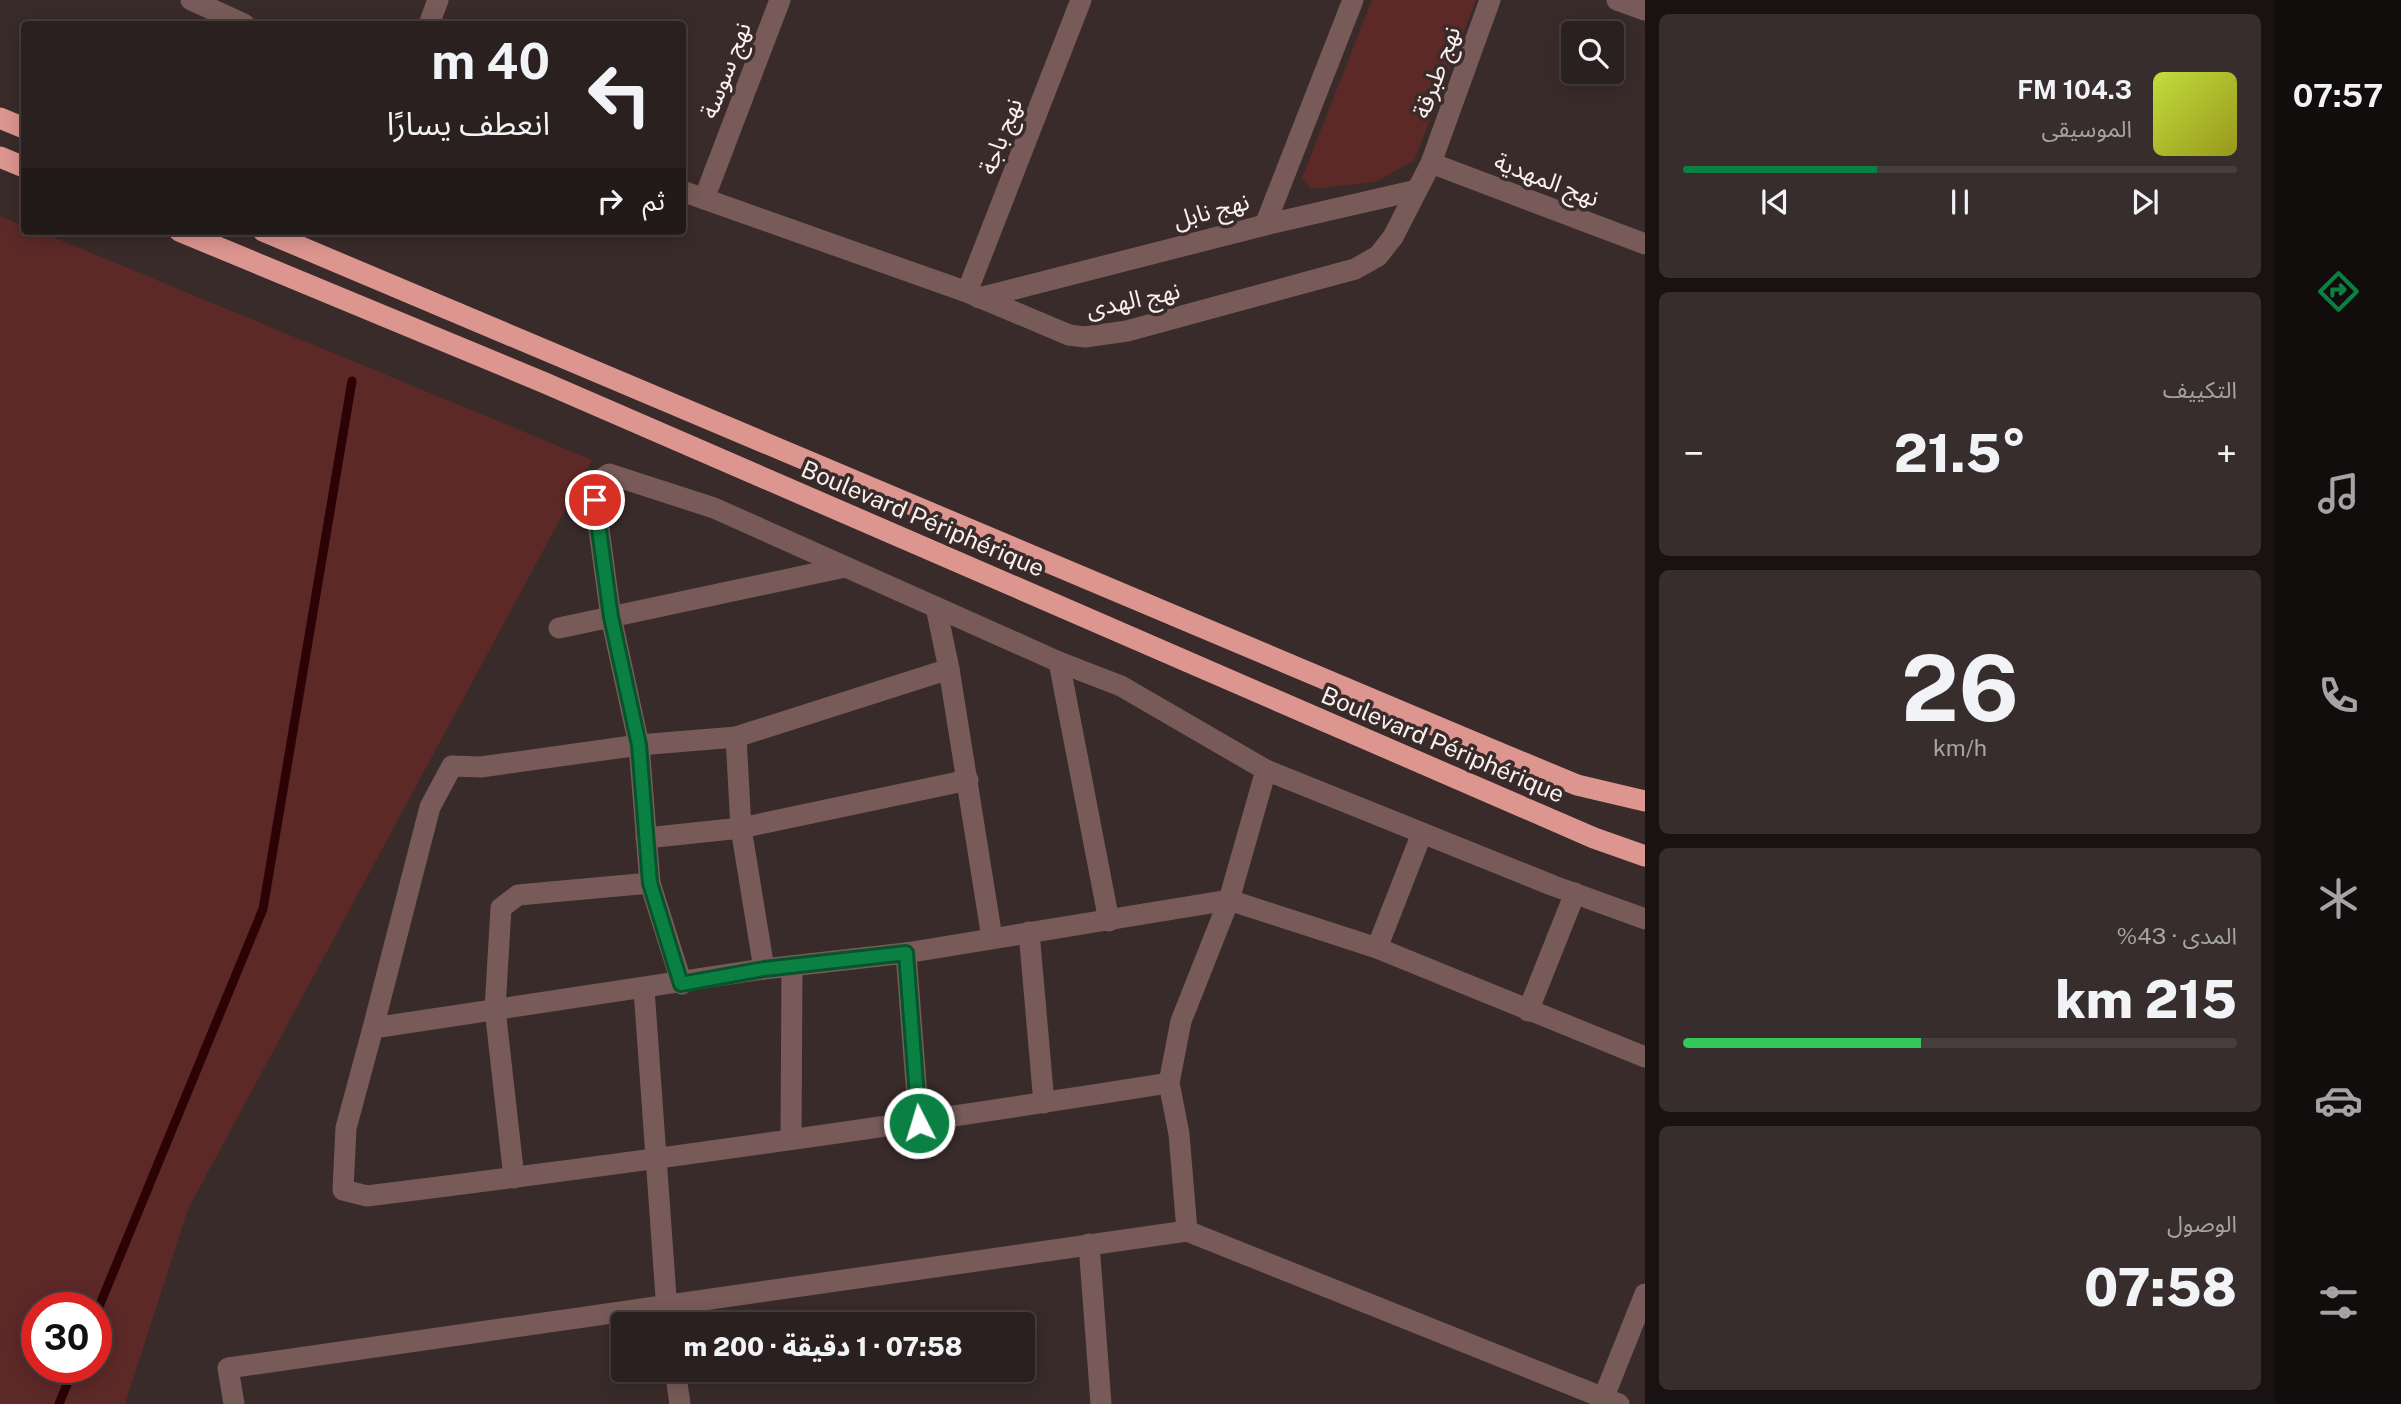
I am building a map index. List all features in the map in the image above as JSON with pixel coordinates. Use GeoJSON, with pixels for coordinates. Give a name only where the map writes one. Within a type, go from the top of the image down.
{"type":"FeatureCollection","features":[{"type":"Feature","properties":{"kind":"highway"},"geometry":{"type":"LineString","coordinates":[[0,118],[21,127]]}},
{"type":"Feature","properties":{"kind":"highway"},"geometry":{"type":"LineString","coordinates":[[0,157],[21,166]]}},
{"type":"Feature","properties":{"kind":"highway","name":"Boulevard Périphérique"},"geometry":{"type":"LineString","coordinates":[[189,235],[558,389],[1581,833],[1645,856]]}},
{"type":"Feature","properties":{"kind":"highway","name":"Boulevard Périphérique"},"geometry":{"type":"LineString","coordinates":[[272,235],[1577,785],[1645,802]]}},
{"type":"Feature","properties":{"kind":"street"},"geometry":{"type":"LineString","coordinates":[[191,0],[237,21]]}},
{"type":"Feature","properties":{"kind":"street"},"geometry":{"type":"LineString","coordinates":[[430,21],[438,0]]}},
{"type":"Feature","properties":{"kind":"street","name":"نهج سوسة"},"geometry":{"type":"LineString","coordinates":[[704,199],[780,0]]}},
{"type":"Feature","properties":{"kind":"street","name":"نهج باجة"},"geometry":{"type":"LineString","coordinates":[[973,295],[1081,0]]}},
{"type":"Feature","properties":{"kind":"street","name":"نهج نابل"},"geometry":{"type":"LineString","coordinates":[[973,295],[1265,225],[1353,0]]}},
{"type":"Feature","properties":{"kind":"street","name":"نهج طبرقة"},"geometry":{"type":"LineString","coordinates":[[1430,163],[1490,0]]}},
{"type":"Feature","properties":{"kind":"street"},"geometry":{"type":"LineString","coordinates":[[1617,0],[1645,10]]}},
{"type":"Feature","properties":{"kind":"street","name":"نهج الهدى"},"geometry":{"type":"LineString","coordinates":[[686,192],[973,295],[1069,335],[1084,337],[1127,331],[1355,269],[1378,257],[1393,237],[1430,163]]}},
{"type":"Feature","properties":{"kind":"street","name":"نهج المهدية"},"geometry":{"type":"LineString","coordinates":[[1430,163],[1645,244]]}},
{"type":"Feature","properties":{"kind":"street"},"geometry":{"type":"LineString","coordinates":[[1265,225],[1417,190]]}},
{"type":"Feature","properties":{"kind":"street"},"geometry":{"type":"LineString","coordinates":[[681,984],[650,883],[639,745],[611,617],[595,500],[598,481],[609,474],[714,508],[1059,662],[1121,686],[1266,771],[1645,919]]}},
{"type":"Feature","properties":{"kind":"street"},"geometry":{"type":"LineString","coordinates":[[559,628],[845,567]]}},
{"type":"Feature","properties":{"kind":"street"},"geometry":{"type":"LineString","coordinates":[[936,607],[968,780],[992,938]]}},
{"type":"Feature","properties":{"kind":"street"},"geometry":{"type":"LineString","coordinates":[[1059,662],[1110,921]]}},
{"type":"Feature","properties":{"kind":"street"},"geometry":{"type":"LineString","coordinates":[[949,668],[736,737],[639,745],[481,767],[452,766],[430,807],[346,1128],[343,1190],[367,1196],[514,1178],[919,1123],[1169,1083]]}},
{"type":"Feature","properties":{"kind":"street"},"geometry":{"type":"LineString","coordinates":[[736,737],[741,828],[764,969]]}},
{"type":"Feature","properties":{"kind":"street"},"geometry":{"type":"LineString","coordinates":[[1188,1231],[1179,1134],[1169,1083],[1181,1021],[1229,900],[1266,771]]}},
{"type":"Feature","properties":{"kind":"street"},"geometry":{"type":"LineString","coordinates":[[646,838],[741,828],[968,780]]}},
{"type":"Feature","properties":{"kind":"street"},"geometry":{"type":"LineString","coordinates":[[1377,948],[1422,833]]}},
{"type":"Feature","properties":{"kind":"street"},"geometry":{"type":"LineString","coordinates":[[514,1178],[495,1009],[501,908],[511,898],[650,883]]}},
{"type":"Feature","properties":{"kind":"street"},"geometry":{"type":"LineString","coordinates":[[1528,1011],[1575,893]]}},
{"type":"Feature","properties":{"kind":"street"},"geometry":{"type":"LineString","coordinates":[[373,1028],[681,984],[764,969],[906,953],[1229,900],[1377,948],[1645,1057]]}},
{"type":"Feature","properties":{"kind":"street"},"geometry":{"type":"LineString","coordinates":[[1028,932],[1044,1103]]}},
{"type":"Feature","properties":{"kind":"street"},"geometry":{"type":"LineString","coordinates":[[906,953],[919,1123]]}},
{"type":"Feature","properties":{"kind":"street"},"geometry":{"type":"LineString","coordinates":[[791,1139],[792,967]]}},
{"type":"Feature","properties":{"kind":"street"},"geometry":{"type":"LineString","coordinates":[[644,989],[667,1312]]}},
{"type":"Feature","properties":{"kind":"street"},"geometry":{"type":"LineString","coordinates":[[679,1312],[1089,1244],[1188,1231],[1608,1402],[1645,1294]]}},
{"type":"Feature","properties":{"kind":"street"},"geometry":{"type":"LineString","coordinates":[[1089,1244],[1101,1404]]}},
{"type":"Feature","properties":{"kind":"street"},"geometry":{"type":"LineString","coordinates":[[234,1404],[228,1368],[611,1321]]}},
{"type":"Feature","properties":{"kind":"street"},"geometry":{"type":"LineString","coordinates":[[677,1382],[680,1404]]}},
{"type":"Feature","properties":{"kind":"shaded area"},"geometry":{"type":"Polygon","coordinates":[[[1372,0],[1476,0],[1414,161],[1375,182],[1311,189],[1302,178],[1372,0]]]}},
{"type":"Feature","properties":{"kind":"shaded area"},"geometry":{"type":"Polygon","coordinates":[[[0,216],[21,225],[21,235],[48,235],[592,460],[188,1209],[125,1404],[0,1404],[0,216]]]}},
{"type":"Feature","properties":{"kind":"waterway"},"geometry":{"type":"LineString","coordinates":[[105,1292],[263,909],[352,381]]}},
{"type":"Feature","properties":{"kind":"waterway"},"geometry":{"type":"LineString","coordinates":[[59,1404],[68,1383]]}},
{"type":"Feature","properties":{"kind":"route"},"geometry":{"type":"LineString","coordinates":[[595,500],[611,617],[639,745],[650,883],[681,984],[764,969],[906,953],[919,1123]]}}]}
